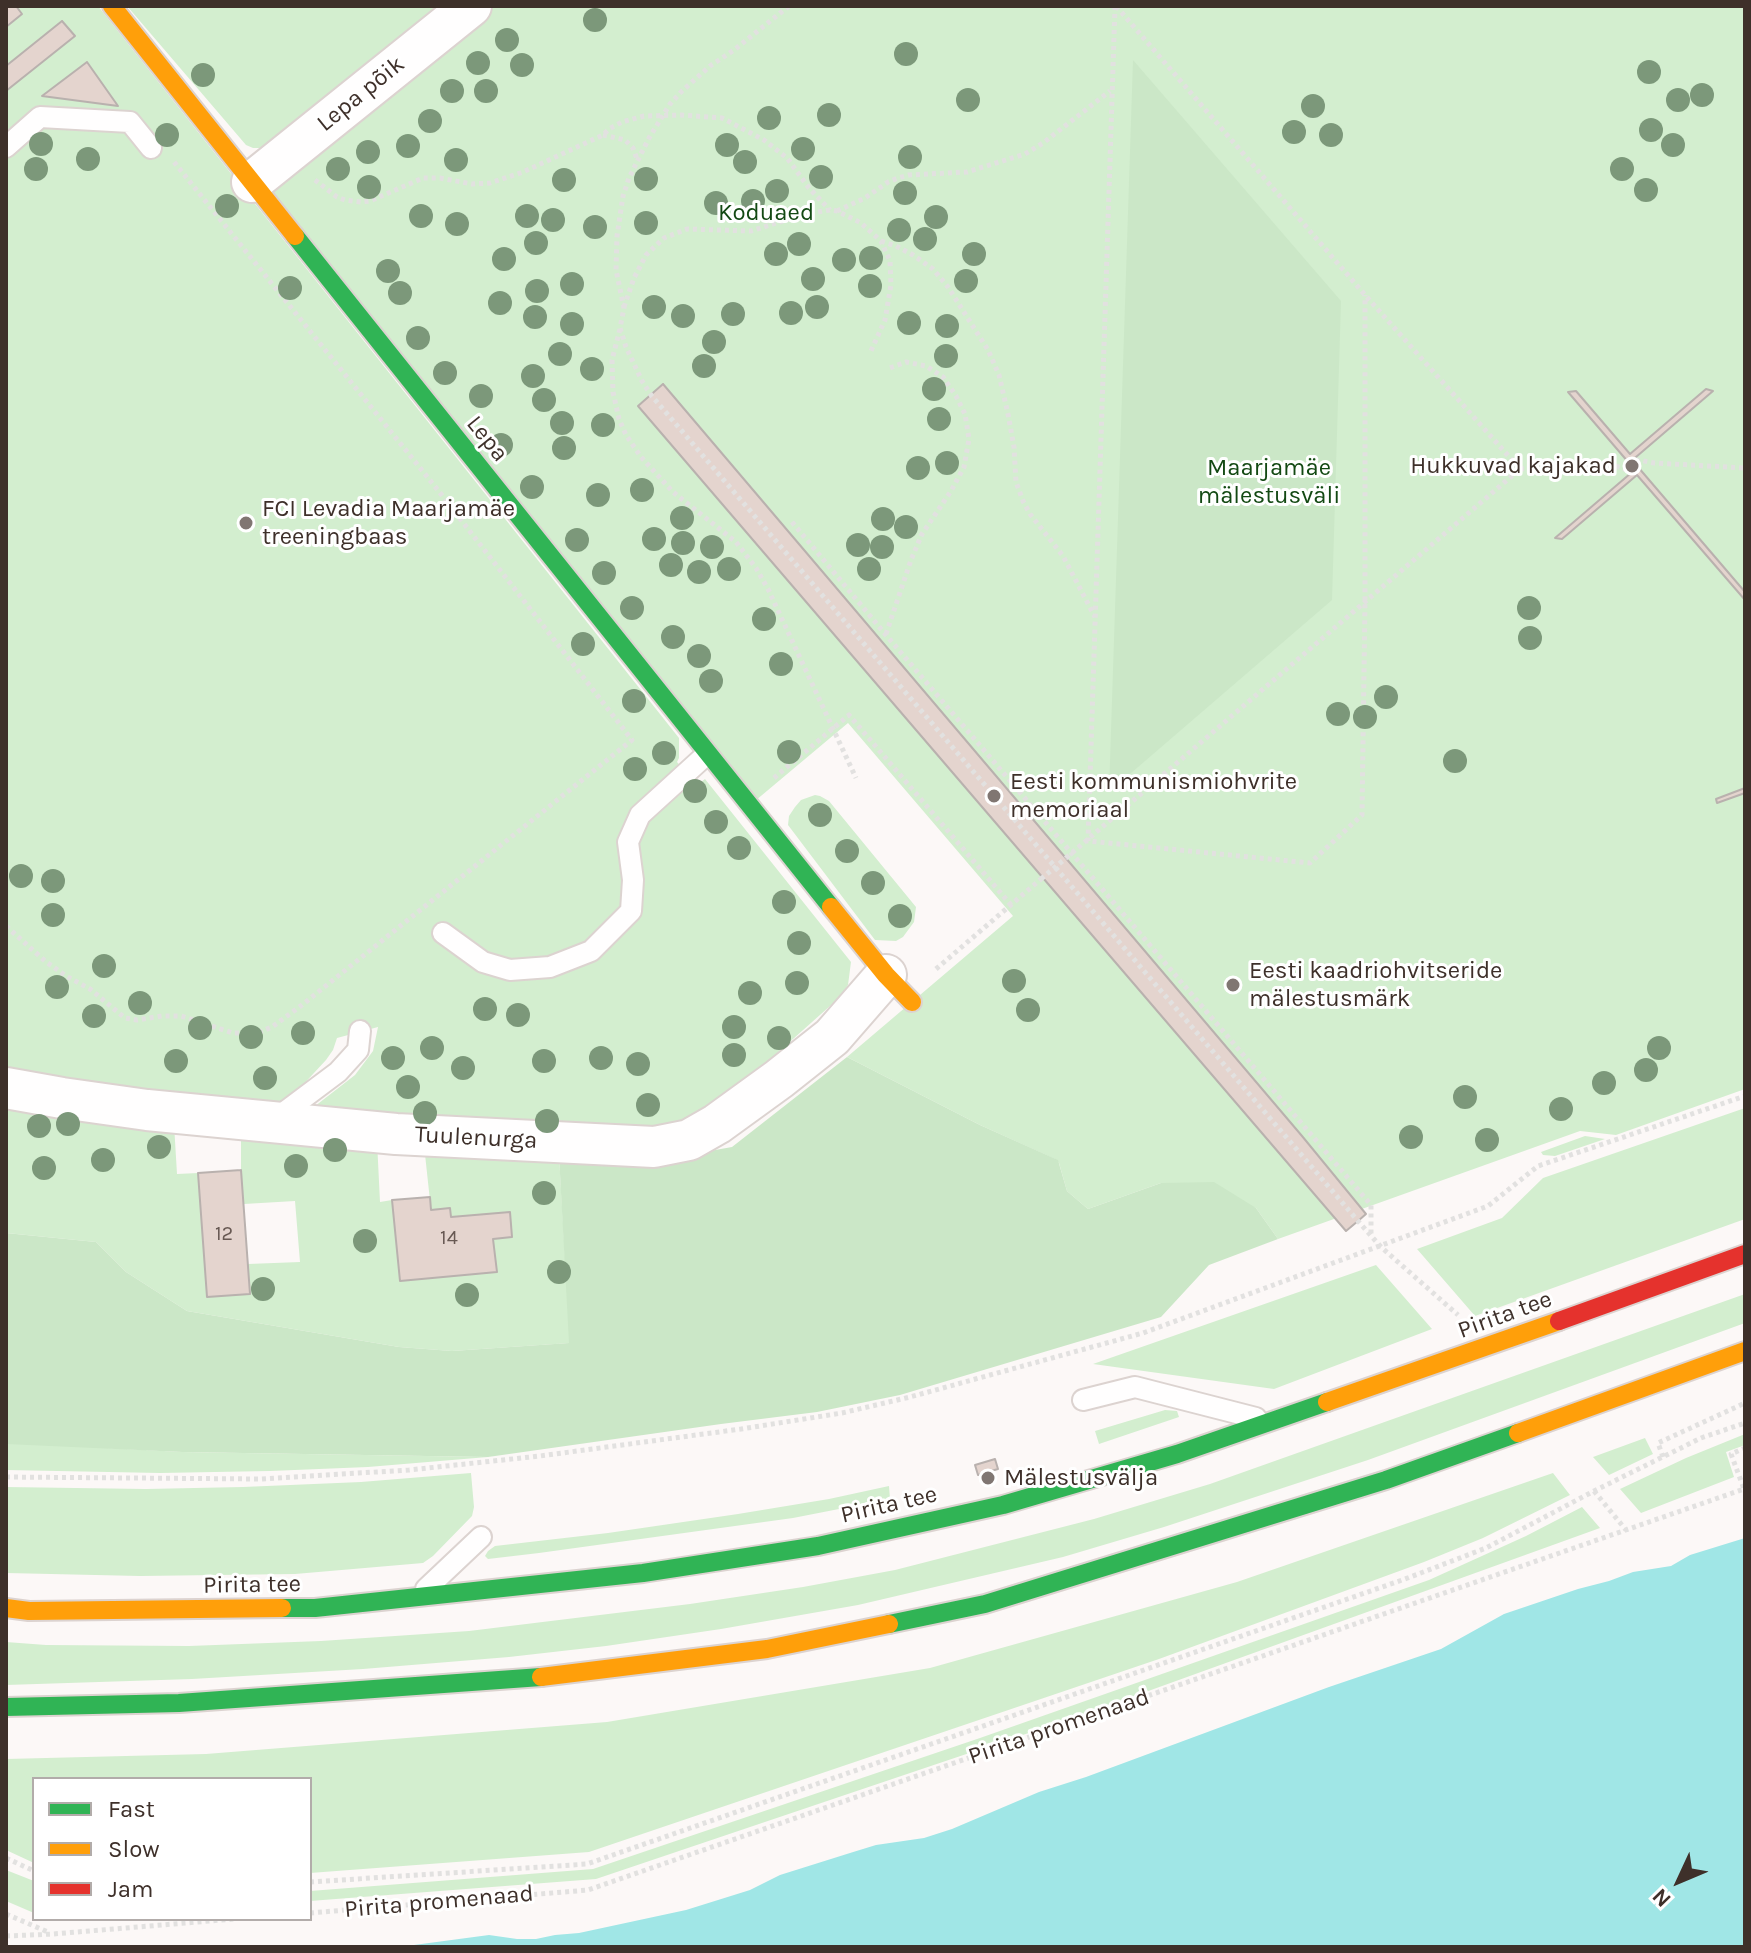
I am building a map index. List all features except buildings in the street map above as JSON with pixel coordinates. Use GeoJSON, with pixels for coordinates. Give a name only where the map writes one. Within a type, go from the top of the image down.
{"type":"FeatureCollection","features":[{"type":"Feature","properties":{"kind":"main road","name":"Lepa"},"geometry":{"type":"LineString","coordinates":[[112,6],[707,754],[901,991]]}},
{"type":"Feature","properties":{"kind":"main road","name":"Pirita tee"},"geometry":{"type":"LineString","coordinates":[[6,1608],[45,1611],[315,1608],[643,1573],[818,1546],[1003,1505],[1177,1454],[1745,1254]]}},
{"type":"Feature","properties":{"kind":"main road"},"geometry":{"type":"LineString","coordinates":[[6,1707],[179,1703],[561,1676],[767,1649],[939,1614],[985,1604],[1386,1480],[1745,1351]]}},
{"type":"Feature","properties":{"kind":"street","name":"Lepa põik"},"geometry":{"type":"LineString","coordinates":[[252,182],[471,6]]}},
{"type":"Feature","properties":{"kind":"street","name":"Tuulenurga"},"geometry":{"type":"LineString","coordinates":[[6,1088],[132,1108],[396,1134],[654,1147],[689,1140],[717,1124],[832,1037],[901,991]]}},
{"type":"Feature","properties":{"kind":"lane"},"geometry":{"type":"LineString","coordinates":[[6,147],[40,117],[130,122],[151,148]]}},
{"type":"Feature","properties":{"kind":"lane"},"geometry":{"type":"LineString","coordinates":[[443,933],[483,962],[510,970],[550,967],[591,951],[631,911],[633,880],[628,842],[640,815],[707,754]]}},
{"type":"Feature","properties":{"kind":"lane"},"geometry":{"type":"LineString","coordinates":[[271,1122],[338,1072],[358,1050],[360,1031]]}},
{"type":"Feature","properties":{"kind":"lane"},"geometry":{"type":"LineString","coordinates":[[1083,1400],[1135,1387],[1272,1422]]}},
{"type":"Feature","properties":{"kind":"lane"},"geometry":{"type":"LineString","coordinates":[[417,1597],[481,1537]]}},
{"type":"Feature","properties":{"kind":"path"},"geometry":{"type":"LineString","coordinates":[[624,308],[616,270],[617,236],[623,196],[637,160],[663,115],[682,91],[789,6]]}},
{"type":"Feature","properties":{"kind":"path"},"geometry":{"type":"LineString","coordinates":[[1088,841],[1116,6]]}},
{"type":"Feature","properties":{"kind":"path"},"geometry":{"type":"LineString","coordinates":[[1116,6],[1520,469]]}},
{"type":"Feature","properties":{"kind":"path"},"geometry":{"type":"LineString","coordinates":[[856,778],[768,589],[747,554],[723,530],[673,492],[641,457],[626,435],[613,392],[612,360],[634,278],[646,255],[664,238],[687,229],[751,231],[805,214],[834,210],[865,198],[898,178],[967,172],[1025,154],[1111,90]]}},
{"type":"Feature","properties":{"kind":"path"},"geometry":{"type":"LineString","coordinates":[[285,155],[337,197],[361,202],[423,178],[472,184],[502,180],[603,135],[622,122],[644,116],[722,118],[746,129],[778,150],[796,168],[809,188],[834,210],[861,223],[881,241],[913,255],[933,269],[948,287],[988,350],[999,375],[1014,447],[1016,482],[1023,501],[1063,556],[1096,619]]}},
{"type":"Feature","properties":{"kind":"path"},"geometry":{"type":"LineString","coordinates":[[603,135],[625,140],[633,148],[637,160]]}},
{"type":"Feature","properties":{"kind":"path"},"geometry":{"type":"LineString","coordinates":[[6,926],[45,961],[90,989],[125,1018],[137,1020],[181,1016],[233,1033],[257,1033],[272,1027],[302,1005],[632,740],[437,489],[166,151],[151,148]]}},
{"type":"Feature","properties":{"kind":"path"},"geometry":{"type":"LineString","coordinates":[[870,353],[885,320],[891,285],[890,261],[881,241]]}},
{"type":"Feature","properties":{"kind":"path"},"geometry":{"type":"LineString","coordinates":[[1088,841],[1310,863],[1362,815],[1365,295]]}},
{"type":"Feature","properties":{"kind":"path"},"geometry":{"type":"LineString","coordinates":[[620,328],[632,361],[651,395],[1371,1236],[1462,1319]]}},
{"type":"Feature","properties":{"kind":"path"},"geometry":{"type":"LineString","coordinates":[[886,635],[922,534],[964,467],[969,439],[965,414],[943,377],[926,366],[906,362],[887,369]]}},
{"type":"Feature","properties":{"kind":"path"},"geometry":{"type":"LineString","coordinates":[[901,991],[1088,841],[1520,469],[1613,465],[1627,470],[1639,460],[1745,468]]}},
{"type":"Feature","properties":{"kind":"path"},"geometry":{"type":"LineString","coordinates":[[792,522],[1371,1205],[1371,1236]]}},
{"type":"Feature","properties":{"kind":"path"},"geometry":{"type":"LineString","coordinates":[[746,802],[849,715],[1011,905]]}},
{"type":"Feature","properties":{"kind":"path"},"geometry":{"type":"LineString","coordinates":[[6,1477],[260,1479],[409,1470],[555,1454],[842,1413],[1143,1333],[1488,1206],[1538,1166],[1745,1096]]}},
{"type":"Feature","properties":{"kind":"path"},"geometry":{"type":"LineString","coordinates":[[1663,1457],[1658,1443],[1745,1403]]}},
{"type":"Feature","properties":{"kind":"path"},"geometry":{"type":"LineString","coordinates":[[312,1882],[587,1864],[1405,1579],[1486,1548],[1701,1438],[1745,1423]]}},
{"type":"Feature","properties":{"kind":"path","name":"Pirita promenaad"},"geometry":{"type":"LineString","coordinates":[[312,1913],[588,1890],[1744,1489],[1731,1454],[1745,1448]]}},
{"type":"Feature","properties":{"kind":"path"},"geometry":{"type":"LineString","coordinates":[[1594,1491],[1626,1530]]}},
{"type":"Feature","properties":{"kind":"path"},"geometry":{"type":"LineString","coordinates":[[6,1858],[32,1870]]}},
{"type":"Feature","properties":{"kind":"path"},"geometry":{"type":"LineString","coordinates":[[6,1914],[53,1934]]}},
{"type":"Feature","properties":{"kind":"path"},"geometry":{"type":"LineString","coordinates":[[6,1936],[210,1921]]}},
{"type":"Feature","properties":{"kind":"green space","name":"FCI Levadia Maarjamäe treeningbaas"},"geometry":{"type":"Polygon","coordinates":[[[6,6],[98,6],[679,738],[677,762],[697,785],[705,779],[851,962],[848,985],[839,998],[729,1096],[667,1129],[310,1110],[355,1075],[373,1051],[378,1027],[337,1038],[326,1060],[301,1087],[285,1101],[272,1106],[6,1075],[6,6]]]}},
{"type":"Feature","properties":{"kind":"green space"},"geometry":{"type":"Polygon","coordinates":[[[127,6],[445,6],[264,148],[253,148],[246,145],[127,6]]]}},
{"type":"Feature","properties":{"kind":"green space","name":"Maarjamäe mälestusväli"},"geometry":{"type":"Polygon","coordinates":[[[471,6],[1745,6],[1745,1089],[1616,1135],[1580,1131],[1278,1239],[1256,1208],[1161,1183],[1088,1209],[1067,1191],[1055,1159],[980,1125],[847,1057],[1013,916],[848,723],[749,806],[252,182],[471,6]]]}},
{"type":"Feature","properties":{"kind":"green space"},"geometry":{"type":"Polygon","coordinates":[[[1133,60],[1341,301],[1332,600],[1109,792],[1133,60]]]}},
{"type":"Feature","properties":{"kind":"green space"},"geometry":{"type":"Polygon","coordinates":[[[815,795],[829,801],[916,907],[914,922],[903,937],[896,941],[875,940],[788,825],[789,816],[801,800],[815,795]]]}},
{"type":"Feature","properties":{"kind":"green space"},"geometry":{"type":"Polygon","coordinates":[[[847,1057],[980,1125],[1058,1160],[1067,1191],[1088,1209],[1161,1183],[1214,1182],[1256,1208],[1278,1239],[1209,1265],[1161,1317],[900,1395],[817,1412],[488,1457],[182,1452],[6,1444],[6,1233],[96,1242],[126,1272],[187,1311],[399,1347],[452,1351],[569,1343],[559,1155],[704,1152],[732,1147],[847,1057]]]}},
{"type":"Feature","properties":{"kind":"green space"},"geometry":{"type":"Polygon","coordinates":[[[6,1103],[174,1124],[177,1174],[198,1173],[207,1296],[250,1294],[248,1264],[300,1262],[295,1201],[244,1204],[241,1131],[377,1141],[380,1202],[392,1200],[400,1281],[497,1271],[493,1239],[512,1237],[510,1212],[451,1217],[450,1209],[431,1210],[424,1145],[559,1155],[570,1343],[452,1351],[399,1347],[187,1311],[126,1272],[96,1242],[6,1233],[6,1103]]]}},
{"type":"Feature","properties":{"kind":"green space"},"geometry":{"type":"Polygon","coordinates":[[[1745,1108],[1745,1219],[1475,1316],[1417,1249],[1502,1218],[1543,1178],[1745,1108]]]}},
{"type":"Feature","properties":{"kind":"green space"},"geometry":{"type":"Polygon","coordinates":[[[1585,1136],[1605,1139],[1555,1156],[1541,1152],[1585,1136]]]}},
{"type":"Feature","properties":{"kind":"green space"},"geometry":{"type":"Polygon","coordinates":[[[1376,1265],[1432,1329],[1274,1389],[1093,1364],[1376,1265]]]}},
{"type":"Feature","properties":{"kind":"green space"},"geometry":{"type":"Polygon","coordinates":[[[1745,1294],[1745,1323],[1368,1460],[1063,1557],[858,1605],[721,1629],[509,1657],[192,1679],[6,1685],[6,1642],[189,1646],[469,1631],[690,1604],[895,1570],[1094,1519],[1210,1484],[1745,1294]]]}},
{"type":"Feature","properties":{"kind":"green space"},"geometry":{"type":"Polygon","coordinates":[[[1165,1410],[1177,1411],[1179,1417],[1099,1444],[1095,1431],[1165,1410]]]}},
{"type":"Feature","properties":{"kind":"green space"},"geometry":{"type":"Polygon","coordinates":[[[1745,1434],[1745,1445],[1726,1452],[1734,1477],[1641,1513],[1620,1489],[1686,1458],[1745,1434]]]}},
{"type":"Feature","properties":{"kind":"green space"},"geometry":{"type":"Polygon","coordinates":[[[1645,1438],[1653,1454],[1609,1475],[1593,1457],[1645,1438]]]}},
{"type":"Feature","properties":{"kind":"green space"},"geometry":{"type":"Polygon","coordinates":[[[6,1444],[182,1452],[488,1457],[270,1471],[160,1473],[6,1470],[6,1444]]]}},
{"type":"Feature","properties":{"kind":"green space"},"geometry":{"type":"Polygon","coordinates":[[[471,1473],[472,1516],[423,1563],[295,1574],[140,1576],[6,1573],[6,1487],[243,1487],[471,1473]]]}},
{"type":"Feature","properties":{"kind":"green space"},"geometry":{"type":"Polygon","coordinates":[[[1553,1473],[1570,1495],[1483,1538],[1424,1562],[1159,1659],[589,1852],[312,1873],[312,1777],[32,1777],[32,1862],[6,1850],[6,1759],[206,1754],[607,1722],[930,1668],[1237,1582],[1553,1473]]]}},
{"type":"Feature","properties":{"kind":"green space"},"geometry":{"type":"Polygon","coordinates":[[[889,1486],[890,1499],[793,1518],[539,1553],[488,1559],[485,1556],[495,1546],[738,1514],[889,1486]]]}},
{"type":"Feature","properties":{"kind":"green space"},"geometry":{"type":"Polygon","coordinates":[[[1582,1507],[1600,1528],[1079,1716],[596,1879],[312,1901],[312,1891],[593,1869],[980,1738],[1429,1580],[1582,1507]]]}},
{"type":"Feature","properties":{"kind":"green space"},"geometry":{"type":"Polygon","coordinates":[[[6,1870],[32,1880],[32,1912],[6,1901],[6,1870]]]}},
{"type":"Feature","properties":{"kind":"water"},"geometry":{"type":"Polygon","coordinates":[[[1745,1538],[1745,1947],[399,1947],[489,1935],[536,1939],[579,1933],[686,1910],[750,1890],[780,1875],[876,1845],[924,1838],[1039,1792],[1441,1649],[1504,1614],[1633,1572],[1671,1566],[1690,1555],[1745,1538]]]}},
{"type":"Feature","properties":{"kind":"traffic: fast"},"geometry":{"type":"LineString","coordinates":[[295,236],[831,907]]}},
{"type":"Feature","properties":{"kind":"traffic: fast"},"geometry":{"type":"LineString","coordinates":[[282,1608],[315,1608],[643,1573],[818,1546],[1003,1505],[1177,1454],[1327,1402]]}},
{"type":"Feature","properties":{"kind":"traffic: fast"},"geometry":{"type":"LineString","coordinates":[[889,1624],[985,1604],[1386,1480],[1518,1433]]}},
{"type":"Feature","properties":{"kind":"traffic: fast"},"geometry":{"type":"LineString","coordinates":[[6,1707],[179,1703],[541,1677]]}},
{"type":"Feature","properties":{"kind":"traffic: slow"},"geometry":{"type":"LineString","coordinates":[[112,6],[295,236]]}},
{"type":"Feature","properties":{"kind":"traffic: slow"},"geometry":{"type":"LineString","coordinates":[[831,907],[912,1002]]}},
{"type":"Feature","properties":{"kind":"traffic: slow"},"geometry":{"type":"LineString","coordinates":[[1327,1402],[1559,1321]]}},
{"type":"Feature","properties":{"kind":"traffic: slow"},"geometry":{"type":"LineString","coordinates":[[1518,1433],[1745,1351]]}},
{"type":"Feature","properties":{"kind":"traffic: slow"},"geometry":{"type":"LineString","coordinates":[[6,1608],[29,1611],[282,1608]]}},
{"type":"Feature","properties":{"kind":"traffic: slow"},"geometry":{"type":"LineString","coordinates":[[541,1677],[767,1649],[889,1624]]}},
{"type":"Feature","properties":{"kind":"traffic: jam"},"geometry":{"type":"LineString","coordinates":[[1559,1321],[1745,1254]]}},
{"type":"Feature","properties":{"kind":"place","name":"Hukkuvad kajakad"},"geometry":{"type":"Point","coordinates":[1632,466]}},
{"type":"Feature","properties":{"kind":"place","name":"FCI Levadia Maarjamäe treeningbaas"},"geometry":{"type":"Point","coordinates":[246,523]}},
{"type":"Feature","properties":{"kind":"place","name":"Eesti kommunismiohvrite memoriaal"},"geometry":{"type":"Point","coordinates":[994,796]}},
{"type":"Feature","properties":{"kind":"place","name":"Eesti kaadriohvitseride mälestusmärk"},"geometry":{"type":"Point","coordinates":[1233,985]}},
{"type":"Feature","properties":{"kind":"place","name":"Mälestusvälja"},"geometry":{"type":"Point","coordinates":[988,1478]}},
{"type":"Feature","properties":{"kind":"park label","name":"Koduaed"},"geometry":{"type":"Point","coordinates":[766,213]}}]}
